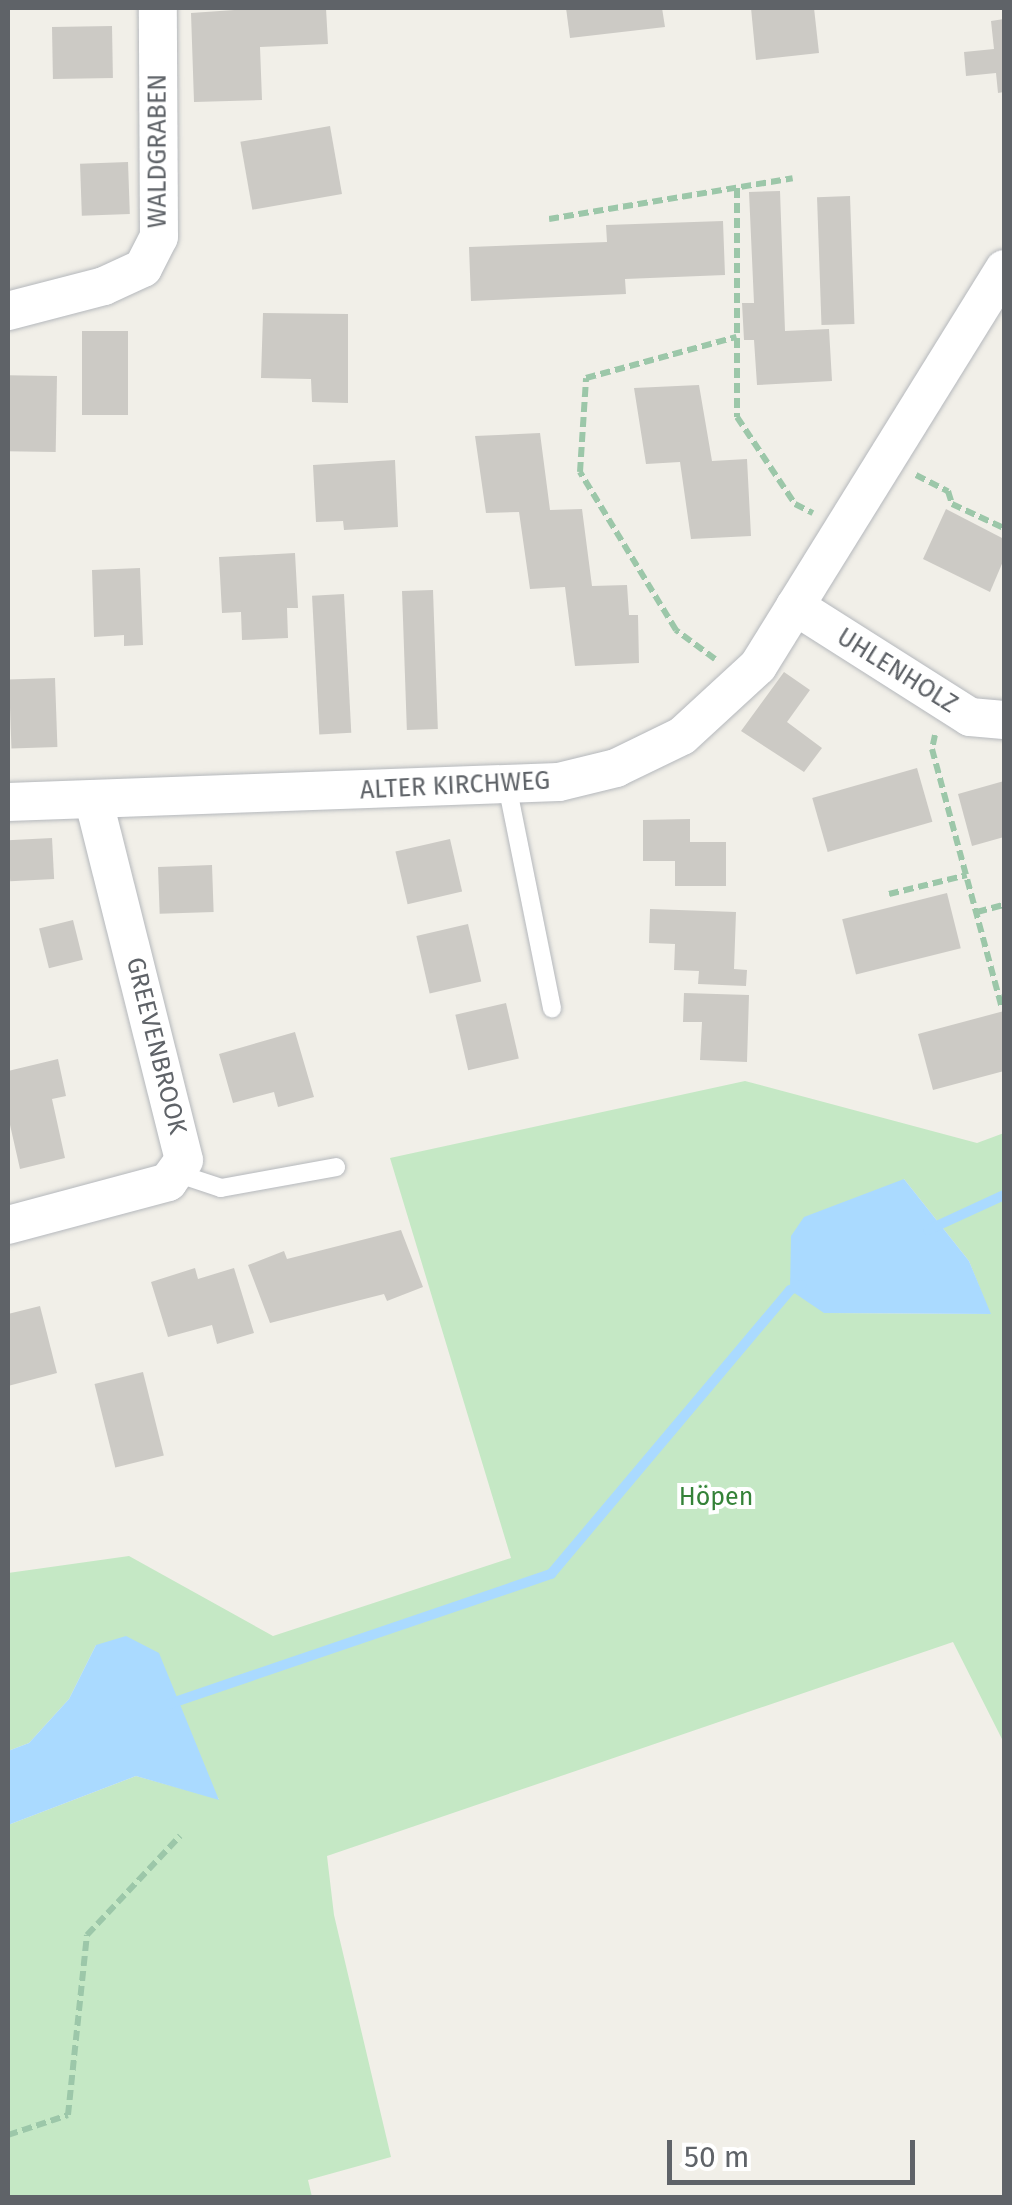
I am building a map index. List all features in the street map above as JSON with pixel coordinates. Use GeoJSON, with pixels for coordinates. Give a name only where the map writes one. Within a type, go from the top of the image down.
{"type":"FeatureCollection","features":[{"type":"Feature","properties":{"kind":"street","name":"WALDGRABEN"},"geometry":{"type":"LineString","coordinates":[[8,311],[104,286],[143,268],[159,237],[158,8]]}},
{"type":"Feature","properties":{"kind":"street","name":"ALTER KIRCHWEG"},"geometry":{"type":"LineString","coordinates":[[8,802],[559,782],[616,768],[682,736],[746,682],[1004,269]]}},
{"type":"Feature","properties":{"kind":"street","name":"UHLENHOLZ"},"geometry":{"type":"LineString","coordinates":[[794,606],[970,718],[1004,720]]}},
{"type":"Feature","properties":{"kind":"street","name":"GREEVENBROOK"},"geometry":{"type":"LineString","coordinates":[[94,801],[181,1143],[180,1174]]}},
{"type":"Feature","properties":{"kind":"street"},"geometry":{"type":"LineString","coordinates":[[8,1225],[152,1187],[180,1174]]}},
{"type":"Feature","properties":{"kind":"lane"},"geometry":{"type":"LineString","coordinates":[[507,785],[552,1009]]}},
{"type":"Feature","properties":{"kind":"lane"},"geometry":{"type":"LineString","coordinates":[[180,1174],[221,1188],[336,1167]]}},
{"type":"Feature","properties":{"kind":"path"},"geometry":{"type":"LineString","coordinates":[[549,219],[793,178]]}},
{"type":"Feature","properties":{"kind":"path"},"geometry":{"type":"LineString","coordinates":[[737,188],[738,416],[795,504],[841,528]]}},
{"type":"Feature","properties":{"kind":"path"},"geometry":{"type":"LineString","coordinates":[[736,337],[586,378],[580,472],[676,630],[746,682]]}},
{"type":"Feature","properties":{"kind":"path"},"geometry":{"type":"LineString","coordinates":[[884,458],[948,491],[952,504],[1004,528]]}},
{"type":"Feature","properties":{"kind":"path"},"geometry":{"type":"LineString","coordinates":[[942,699],[932,749],[1002,1008]]}},
{"type":"Feature","properties":{"kind":"path"},"geometry":{"type":"LineString","coordinates":[[889,894],[967,875]]}},
{"type":"Feature","properties":{"kind":"path"},"geometry":{"type":"LineString","coordinates":[[977,912],[1004,905]]}},
{"type":"Feature","properties":{"kind":"path"},"geometry":{"type":"LineString","coordinates":[[8,2134],[68,2114],[87,1935],[180,1836]]}},
{"type":"Feature","properties":{"kind":"green space","name":"Höpen"},"geometry":{"type":"Polygon","coordinates":[[[745,1081],[977,1143],[1004,1133],[1004,1743],[953,1642],[327,1856],[334,1915],[391,2157],[308,2180],[312,2197],[8,2197],[8,1825],[136,1776],[219,1799],[96,1645],[69,1699],[29,1743],[8,1751],[8,1573],[129,1556],[273,1636],[511,1558],[390,1158],[745,1081]],[[904,1179],[824,1313],[990,1314],[969,1261],[904,1179]]]}},
{"type":"Feature","properties":{"kind":"water"},"geometry":{"type":"Polygon","coordinates":[[[904,1179],[969,1261],[991,1314],[824,1313],[790,1290],[791,1236],[804,1217],[904,1179]]]}},
{"type":"Feature","properties":{"kind":"water"},"geometry":{"type":"Polygon","coordinates":[[[126,1636],[159,1653],[219,1800],[136,1776],[8,1825],[8,1751],[29,1743],[69,1699],[96,1645],[126,1636]]]}},
{"type":"Feature","properties":{"kind":"building"},"geometry":{"type":"Polygon","coordinates":[[[326,8],[328,44],[260,47],[262,100],[194,102],[191,13],[326,8]]]}},
{"type":"Feature","properties":{"kind":"building"},"geometry":{"type":"Polygon","coordinates":[[[566,8],[662,8],[665,27],[570,38],[566,8]]]}},
{"type":"Feature","properties":{"kind":"building"},"geometry":{"type":"Polygon","coordinates":[[[751,8],[814,8],[819,53],[756,60],[751,8]]]}},
{"type":"Feature","properties":{"kind":"building"},"geometry":{"type":"Polygon","coordinates":[[[1004,19],[1004,92],[998,93],[996,73],[966,76],[964,52],[994,49],[991,21],[1004,19]]]}},
{"type":"Feature","properties":{"kind":"building"},"geometry":{"type":"Polygon","coordinates":[[[112,26],[113,78],[53,79],[52,27],[112,26]]]}},
{"type":"Feature","properties":{"kind":"building"},"geometry":{"type":"Polygon","coordinates":[[[330,126],[342,194],[252,210],[240,142],[330,126]]]}},
{"type":"Feature","properties":{"kind":"building"},"geometry":{"type":"Polygon","coordinates":[[[128,162],[130,214],[82,216],[80,164],[128,162]]]}},
{"type":"Feature","properties":{"kind":"building"},"geometry":{"type":"Polygon","coordinates":[[[780,191],[785,331],[829,329],[832,381],[757,385],[754,340],[744,340],[742,303],[754,303],[749,192],[780,191]]]}},
{"type":"Feature","properties":{"kind":"building"},"geometry":{"type":"Polygon","coordinates":[[[850,196],[854,324],[821,325],[817,197],[850,196]]]}},
{"type":"Feature","properties":{"kind":"building"},"geometry":{"type":"Polygon","coordinates":[[[723,221],[725,275],[625,279],[626,294],[471,301],[469,247],[607,242],[606,225],[723,221]]]}},
{"type":"Feature","properties":{"kind":"building"},"geometry":{"type":"Polygon","coordinates":[[[263,313],[348,314],[348,403],[312,402],[311,379],[261,378],[263,313]]]}},
{"type":"Feature","properties":{"kind":"building"},"geometry":{"type":"Polygon","coordinates":[[[82,331],[128,331],[128,415],[82,415],[82,331]]]}},
{"type":"Feature","properties":{"kind":"building"},"geometry":{"type":"Polygon","coordinates":[[[8,375],[57,376],[56,452],[8,451],[8,375]]]}},
{"type":"Feature","properties":{"kind":"building"},"geometry":{"type":"Polygon","coordinates":[[[699,385],[712,461],[747,459],[751,536],[691,539],[680,462],[646,464],[634,388],[699,385]]]}},
{"type":"Feature","properties":{"kind":"building"},"geometry":{"type":"Polygon","coordinates":[[[540,433],[550,510],[582,509],[592,586],[627,585],[629,615],[638,615],[639,663],[575,666],[565,587],[530,589],[519,512],[486,513],[475,436],[540,433]]]}},
{"type":"Feature","properties":{"kind":"building"},"geometry":{"type":"Polygon","coordinates":[[[395,460],[398,527],[344,530],[343,521],[316,522],[313,465],[395,460]]]}},
{"type":"Feature","properties":{"kind":"building"},"geometry":{"type":"Polygon","coordinates":[[[946,509],[1004,539],[1004,559],[990,592],[923,559],[946,509]]]}},
{"type":"Feature","properties":{"kind":"building"},"geometry":{"type":"Polygon","coordinates":[[[295,553],[298,608],[287,608],[288,638],[242,640],[241,612],[222,613],[219,557],[295,553]]]}},
{"type":"Feature","properties":{"kind":"building"},"geometry":{"type":"Polygon","coordinates":[[[140,568],[143,645],[124,646],[124,635],[94,637],[92,570],[140,568]]]}},
{"type":"Feature","properties":{"kind":"building"},"geometry":{"type":"Polygon","coordinates":[[[433,590],[438,729],[407,730],[402,591],[433,590]]]}},
{"type":"Feature","properties":{"kind":"building"},"geometry":{"type":"Polygon","coordinates":[[[344,594],[351,733],[319,734],[312,596],[344,594]]]}},
{"type":"Feature","properties":{"kind":"building"},"geometry":{"type":"Polygon","coordinates":[[[784,672],[810,690],[787,722],[822,748],[804,772],[741,731],[784,672]]]}},
{"type":"Feature","properties":{"kind":"building"},"geometry":{"type":"Polygon","coordinates":[[[55,678],[57,747],[11,749],[9,680],[55,678]]]}},
{"type":"Feature","properties":{"kind":"building"},"geometry":{"type":"Polygon","coordinates":[[[917,768],[932,822],[828,852],[812,798],[917,768]]]}},
{"type":"Feature","properties":{"kind":"building"},"geometry":{"type":"Polygon","coordinates":[[[1004,781],[1004,837],[972,846],[958,794],[1004,781]]]}},
{"type":"Feature","properties":{"kind":"building"},"geometry":{"type":"Polygon","coordinates":[[[690,819],[690,842],[726,842],[726,886],[675,886],[675,861],[643,861],[643,820],[690,819]]]}},
{"type":"Feature","properties":{"kind":"building"},"geometry":{"type":"Polygon","coordinates":[[[52,838],[54,879],[10,881],[8,840],[52,838]]]}},
{"type":"Feature","properties":{"kind":"building"},"geometry":{"type":"Polygon","coordinates":[[[450,839],[462,892],[408,904],[395,852],[450,839]]]}},
{"type":"Feature","properties":{"kind":"building"},"geometry":{"type":"Polygon","coordinates":[[[212,865],[214,912],[160,914],[158,867],[212,865]]]}},
{"type":"Feature","properties":{"kind":"building"},"geometry":{"type":"Polygon","coordinates":[[[947,893],[961,948],[856,974],[842,919],[947,893]]]}},
{"type":"Feature","properties":{"kind":"building"},"geometry":{"type":"Polygon","coordinates":[[[650,909],[736,912],[734,969],[747,970],[746,986],[698,984],[699,971],[674,970],[675,944],[649,943],[650,909]]]}},
{"type":"Feature","properties":{"kind":"building"},"geometry":{"type":"Polygon","coordinates":[[[73,920],[83,960],[49,968],[39,928],[73,920]]]}},
{"type":"Feature","properties":{"kind":"building"},"geometry":{"type":"Polygon","coordinates":[[[468,924],[481,981],[430,993],[416,936],[468,924]]]}},
{"type":"Feature","properties":{"kind":"building"},"geometry":{"type":"Polygon","coordinates":[[[684,993],[749,995],[747,1062],[700,1060],[702,1022],[683,1022],[684,993]]]}},
{"type":"Feature","properties":{"kind":"building"},"geometry":{"type":"Polygon","coordinates":[[[506,1003],[519,1059],[468,1070],[455,1015],[506,1003]]]}},
{"type":"Feature","properties":{"kind":"building"},"geometry":{"type":"Polygon","coordinates":[[[1004,1011],[1004,1071],[933,1090],[918,1034],[1004,1011]]]}},
{"type":"Feature","properties":{"kind":"building"},"geometry":{"type":"Polygon","coordinates":[[[295,1032],[314,1097],[278,1107],[274,1092],[233,1103],[219,1054],[295,1032]]]}},
{"type":"Feature","properties":{"kind":"building"},"geometry":{"type":"Polygon","coordinates":[[[58,1059],[66,1096],[52,1099],[65,1158],[20,1169],[8,1116],[8,1071],[58,1059]]]}},
{"type":"Feature","properties":{"kind":"building"},"geometry":{"type":"Polygon","coordinates":[[[401,1230],[423,1287],[387,1301],[384,1294],[270,1323],[248,1265],[284,1251],[287,1259],[401,1230]]]}},
{"type":"Feature","properties":{"kind":"building"},"geometry":{"type":"Polygon","coordinates":[[[195,1268],[198,1279],[234,1268],[254,1333],[217,1344],[212,1325],[168,1337],[151,1282],[195,1268]]]}},
{"type":"Feature","properties":{"kind":"building"},"geometry":{"type":"Polygon","coordinates":[[[40,1306],[57,1373],[8,1386],[8,1314],[40,1306]]]}},
{"type":"Feature","properties":{"kind":"building"},"geometry":{"type":"Polygon","coordinates":[[[143,1372],[164,1455],[115,1468],[94,1384],[143,1372]]]}},
{"type":"Feature","properties":{"kind":"waterway"},"geometry":{"type":"LineString","coordinates":[[928,1230],[1004,1195]]}},
{"type":"Feature","properties":{"kind":"waterway"},"geometry":{"type":"LineString","coordinates":[[169,1704],[551,1574],[790,1290],[802,1285]]}}]}
